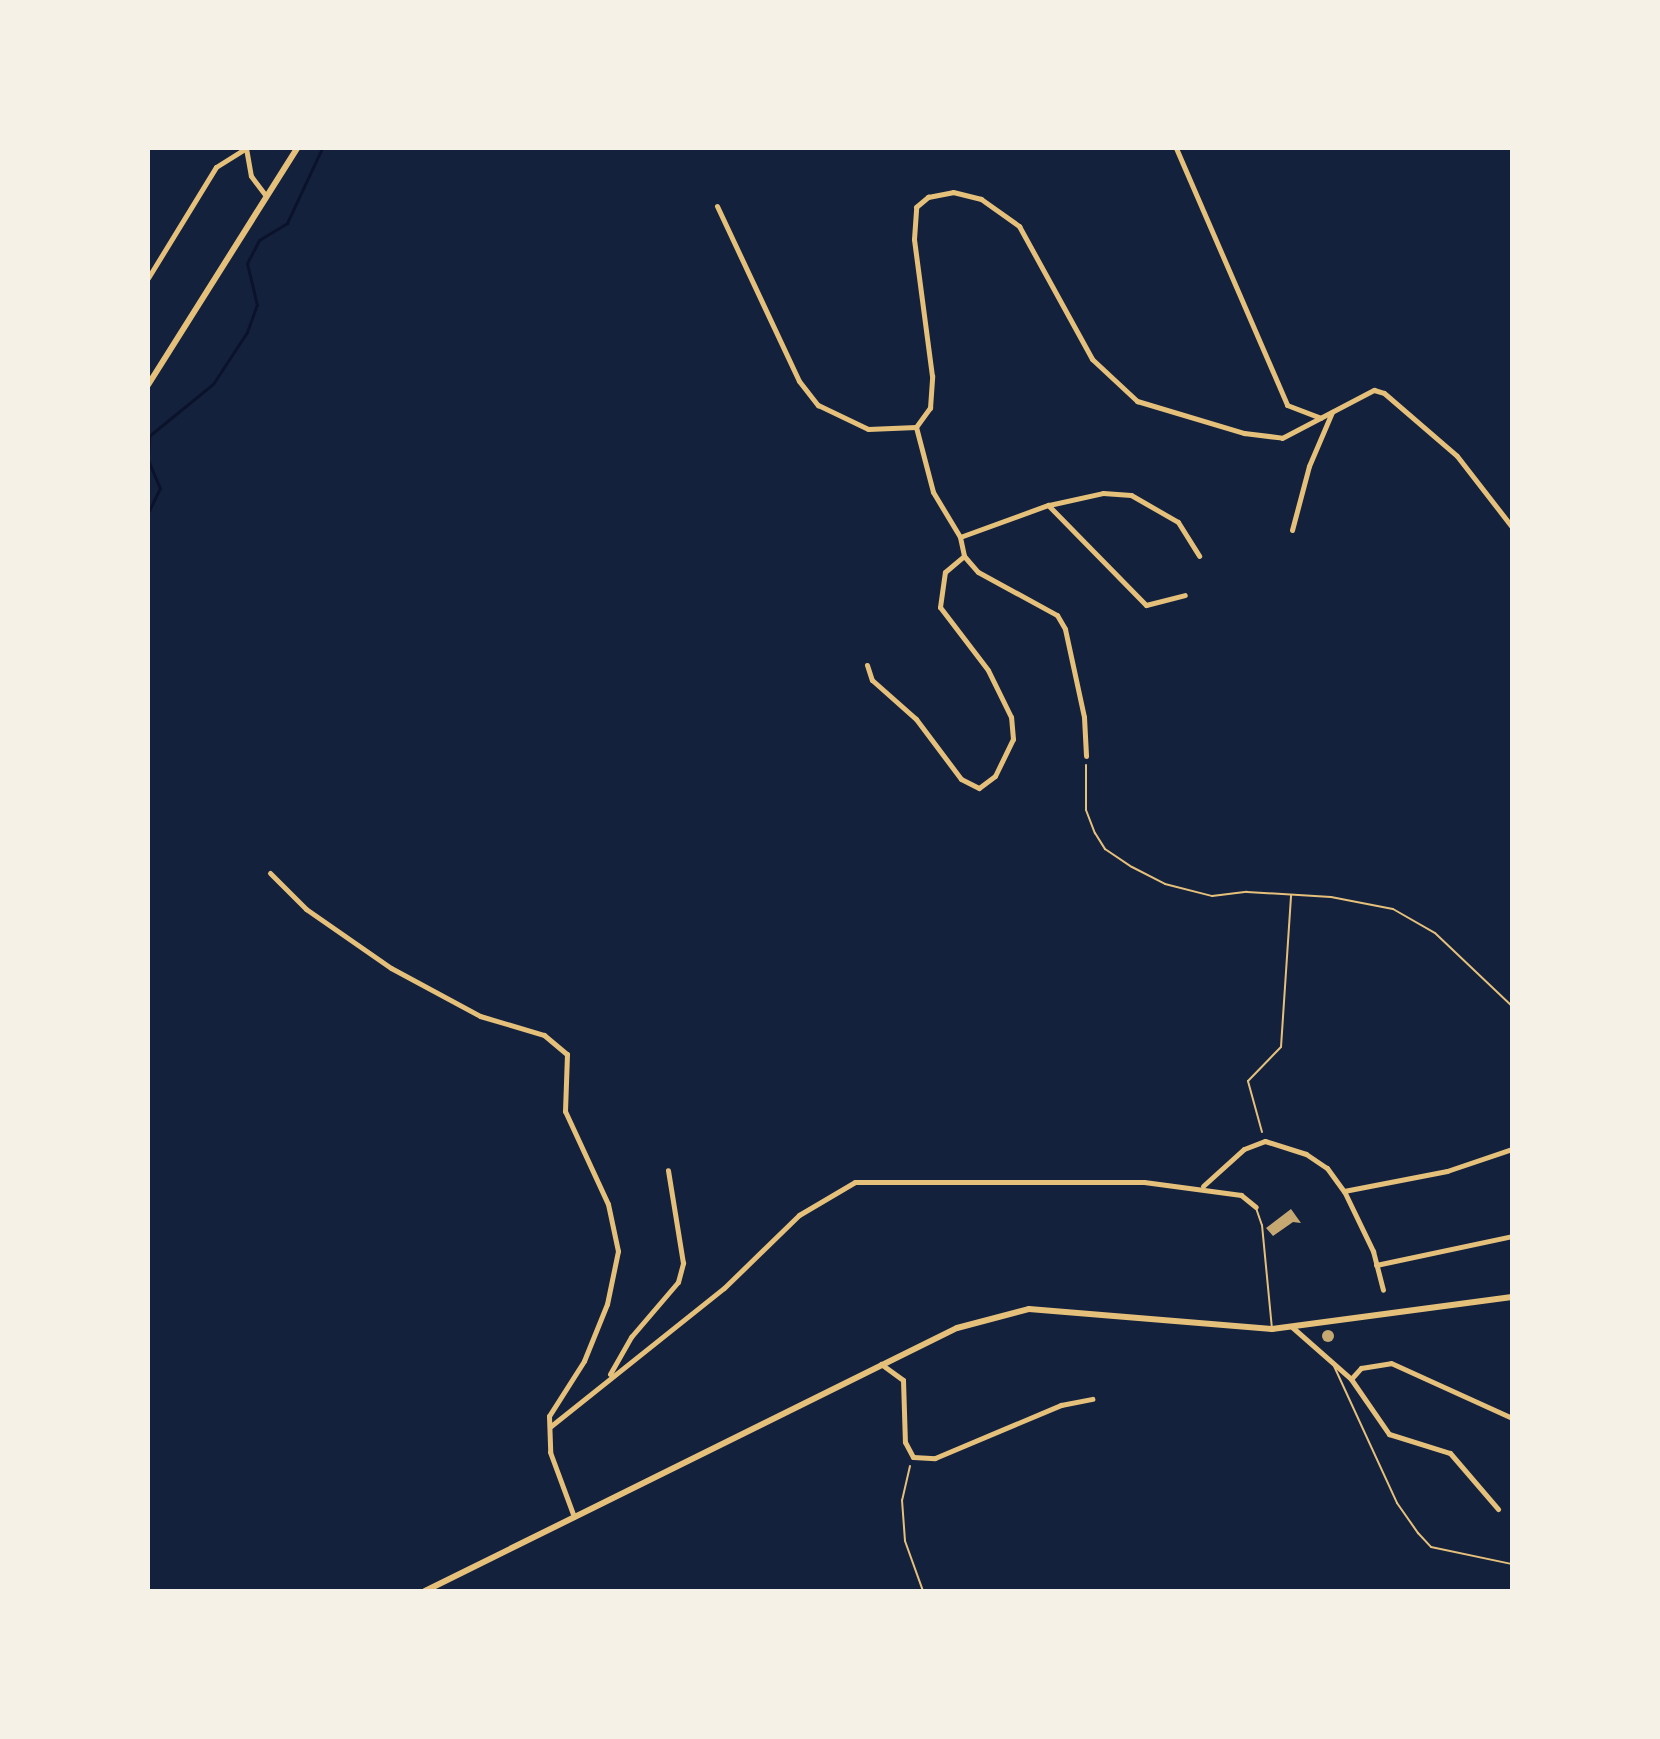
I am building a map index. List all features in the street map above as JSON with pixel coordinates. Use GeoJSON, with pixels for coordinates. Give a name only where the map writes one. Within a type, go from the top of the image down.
{"type":"FeatureCollection","features":[{"type":"Feature","properties":{"kind":"street"},"geometry":{"type":"LineString","coordinates":[[148,278],[216,167],[246,148],[251,176],[266,196]]}},
{"type":"Feature","properties":{"kind":"street"},"geometry":{"type":"LineString","coordinates":[[148,385],[297,148]]}},
{"type":"Feature","properties":{"kind":"street"},"geometry":{"type":"LineString","coordinates":[[1176,148],[1287,405],[1322,418]]}},
{"type":"Feature","properties":{"kind":"street"},"geometry":{"type":"LineString","coordinates":[[916,427],[930,408],[932,376],[914,239],[916,207],[928,197],[953,192],[981,199],[1019,226],[1092,359],[1137,401],[1258,437],[1282,438],[1374,390],[1384,393],[1457,456],[1512,527]]}},
{"type":"Feature","properties":{"kind":"street"},"geometry":{"type":"LineString","coordinates":[[717,206],[748,265],[775,335],[799,381],[818,405],[868,429],[916,427]]}},
{"type":"Feature","properties":{"kind":"street"},"geometry":{"type":"LineString","coordinates":[[1292,530],[1309,466],[1332,412]]}},
{"type":"Feature","properties":{"kind":"street"},"geometry":{"type":"LineString","coordinates":[[916,427],[933,492],[960,537],[964,556],[978,572],[1057,615],[1084,717],[1086,756]]}},
{"type":"Feature","properties":{"kind":"street"},"geometry":{"type":"LineString","coordinates":[[960,537],[1048,505],[1103,493],[1131,495],[1178,522],[1199,556]]}},
{"type":"Feature","properties":{"kind":"street"},"geometry":{"type":"LineString","coordinates":[[1048,505],[1146,605],[1185,595]]}},
{"type":"Feature","properties":{"kind":"street"},"geometry":{"type":"LineString","coordinates":[[867,665],[872,680],[916,719],[961,779],[979,788],[995,776],[1013,739],[1011,717],[988,670],[940,607],[945,572],[964,556]]}},
{"type":"Feature","properties":{"kind":"street"},"geometry":{"type":"LineString","coordinates":[[1512,700],[1512,734]]}},
{"type":"Feature","properties":{"kind":"street"},"geometry":{"type":"LineString","coordinates":[[270,873],[306,909],[391,968],[480,1016],[544,1035],[567,1054],[565,1111],[608,1204],[618,1251],[607,1304],[584,1361],[549,1416],[550,1452],[574,1517]]}},
{"type":"Feature","properties":{"kind":"street"},"geometry":{"type":"LineString","coordinates":[[1202,1187],[1244,1149],[1265,1141],[1306,1154],[1327,1168],[1344,1191],[1376,1265],[1383,1290]]}},
{"type":"Feature","properties":{"kind":"street"},"geometry":{"type":"LineString","coordinates":[[1344,1191],[1447,1171],[1512,1149]]}},
{"type":"Feature","properties":{"kind":"street"},"geometry":{"type":"LineString","coordinates":[[609,1375],[631,1337],[678,1282],[683,1263],[668,1170]]}},
{"type":"Feature","properties":{"kind":"street"},"geometry":{"type":"LineString","coordinates":[[549,1428],[609,1375],[724,1288],[799,1215],[855,1182],[994,1180],[1045,1186],[1120,1180],[1202,1187],[1241,1195],[1256,1207]]}},
{"type":"Feature","properties":{"kind":"street"},"geometry":{"type":"LineString","coordinates":[[1376,1265],[1512,1236]]}},
{"type":"Feature","properties":{"kind":"street"},"geometry":{"type":"LineString","coordinates":[[425,1591],[880,1363],[957,1328],[1029,1309],[1272,1329],[1512,1297]]}},
{"type":"Feature","properties":{"kind":"street"},"geometry":{"type":"LineString","coordinates":[[1292,1327],[1351,1379],[1389,1434],[1450,1453],[1498,1509]]}},
{"type":"Feature","properties":{"kind":"street"},"geometry":{"type":"LineString","coordinates":[[880,1363],[895,1369],[903,1380],[905,1442],[913,1457],[935,1458],[1061,1405],[1092,1399]]}},
{"type":"Feature","properties":{"kind":"street"},"geometry":{"type":"LineString","coordinates":[[1351,1379],[1361,1368],[1391,1363],[1512,1418]]}},
{"type":"Feature","properties":{"kind":"lane"},"geometry":{"type":"LineString","coordinates":[[1256,1207],[1262,1225],[1272,1329]]}},
{"type":"Feature","properties":{"kind":"lane"},"geometry":{"type":"LineString","coordinates":[[1330,1358],[1397,1503],[1418,1533],[1431,1547],[1512,1564]]}},
{"type":"Feature","properties":{"kind":"path"},"geometry":{"type":"LineString","coordinates":[[1086,756],[1086,810],[1105,849],[1190,892],[1367,900],[1411,917],[1512,1006]]}},
{"type":"Feature","properties":{"kind":"path"},"geometry":{"type":"LineString","coordinates":[[1265,1141],[1248,1081],[1281,1047],[1291,895]]}},
{"type":"Feature","properties":{"kind":"path"},"geometry":{"type":"LineString","coordinates":[[913,1457],[902,1500],[905,1541],[923,1591]]}},
{"type":"Feature","properties":{"kind":"building"},"geometry":{"type":"Polygon","coordinates":[[[1291,1209],[1301,1223],[1293,1222],[1273,1236],[1266,1228],[1291,1209]]]}},
{"type":"Feature","properties":{"kind":"building"},"geometry":{"type":"Polygon","coordinates":[[[1328,1330],[1334,1336],[1328,1342],[1322,1336],[1328,1330]]]}},
{"type":"Feature","properties":{"kind":"waterway"},"geometry":{"type":"LineString","coordinates":[[148,458],[149,436],[213,384],[247,332],[257,305],[247,263],[259,240],[287,223],[322,148]]}},
{"type":"Feature","properties":{"kind":"waterway"},"geometry":{"type":"LineString","coordinates":[[148,460],[160,488],[148,513]]}}]}
